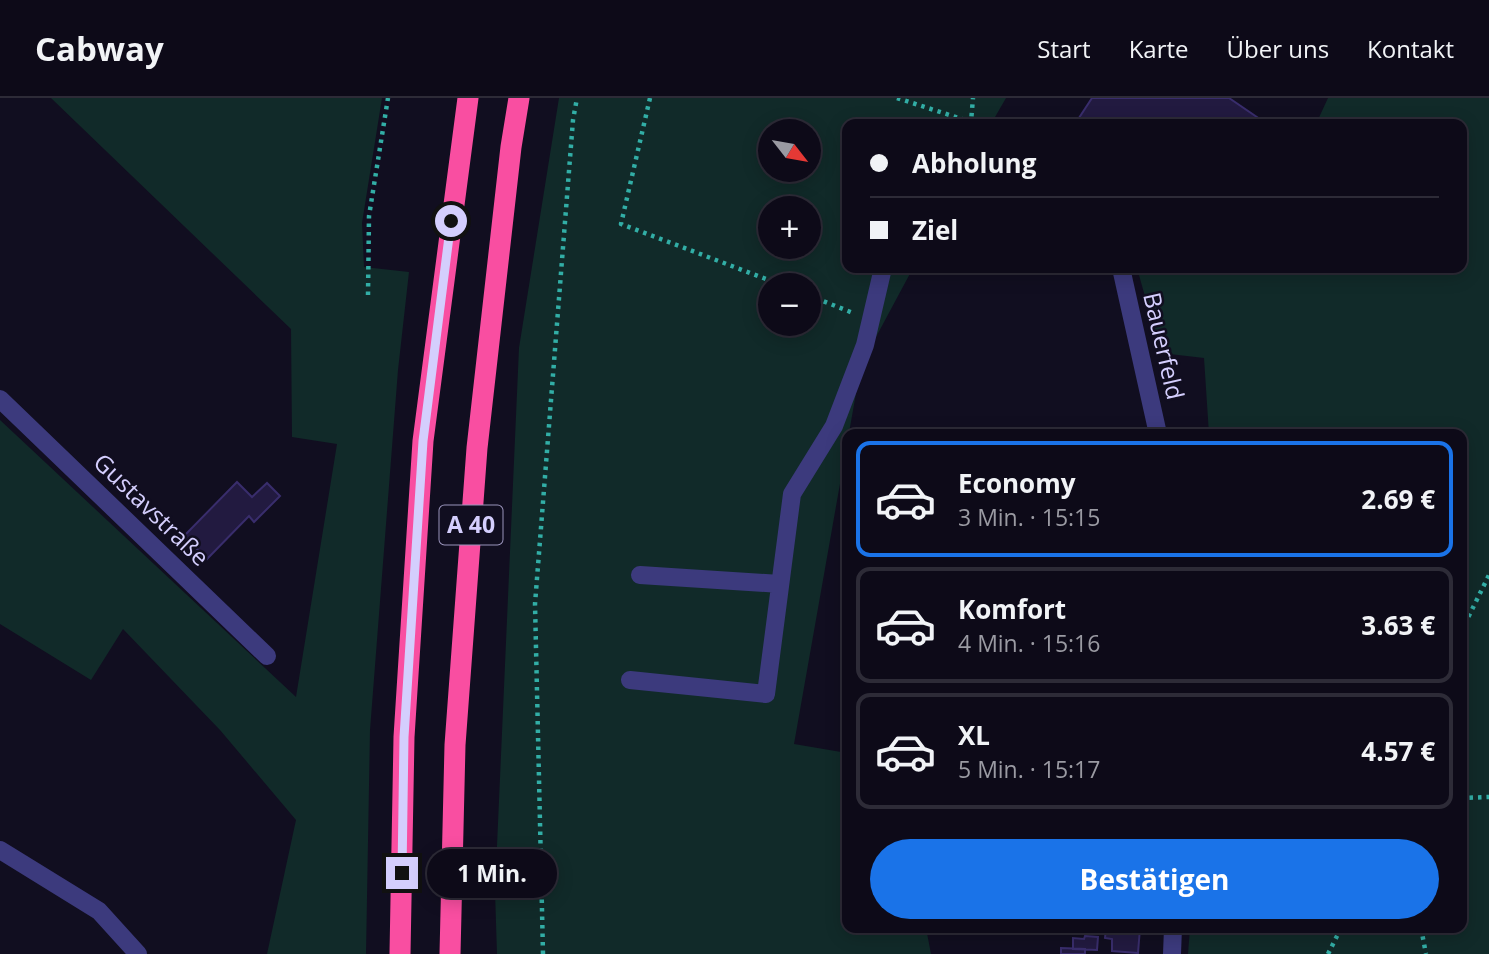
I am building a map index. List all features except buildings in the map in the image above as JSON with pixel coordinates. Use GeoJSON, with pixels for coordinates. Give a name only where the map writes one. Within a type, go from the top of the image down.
{"type":"FeatureCollection","features":[{"type":"Feature","properties":{"kind":"highway","name":"A 40"},"geometry":{"type":"LineString","coordinates":[[400,954],[404,737],[423,441],[468,98]]}},
{"type":"Feature","properties":{"kind":"highway","name":"A 40"},"geometry":{"type":"LineString","coordinates":[[450,954],[455,745],[477,448],[511,146],[519,98]]}},
{"type":"Feature","properties":{"kind":"street"},"geometry":{"type":"LineString","coordinates":[[630,680],[766,694],[792,494],[834,426],[865,345],[882,273]]}},
{"type":"Feature","properties":{"kind":"street","name":"Bauerfeld"},"geometry":{"type":"LineString","coordinates":[[1122,273],[1157,429]]}},
{"type":"Feature","properties":{"kind":"street","name":"Gustavstraße"},"geometry":{"type":"LineString","coordinates":[[0,399],[267,656]]}},
{"type":"Feature","properties":{"kind":"street"},"geometry":{"type":"LineString","coordinates":[[640,575],[780,583]]}},
{"type":"Feature","properties":{"kind":"street"},"geometry":{"type":"LineString","coordinates":[[0,850],[99,911],[138,954]]}},
{"type":"Feature","properties":{"kind":"street"},"geometry":{"type":"LineString","coordinates":[[1172,954],[1173,933]]}},
{"type":"Feature","properties":{"kind":"path"},"geometry":{"type":"LineString","coordinates":[[368,295],[369,216],[388,98]]}},
{"type":"Feature","properties":{"kind":"path"},"geometry":{"type":"LineString","coordinates":[[543,954],[535,604],[573,120],[577,98]]}},
{"type":"Feature","properties":{"kind":"path"},"geometry":{"type":"LineString","coordinates":[[650,98],[621,224],[758,276]]}},
{"type":"Feature","properties":{"kind":"path"},"geometry":{"type":"LineString","coordinates":[[897,98],[960,119]]}},
{"type":"Feature","properties":{"kind":"path"},"geometry":{"type":"LineString","coordinates":[[972,119],[973,98]]}},
{"type":"Feature","properties":{"kind":"path"},"geometry":{"type":"LineString","coordinates":[[821,301],[871,319]]}},
{"type":"Feature","properties":{"kind":"path"},"geometry":{"type":"LineString","coordinates":[[1467,620],[1489,575]]}},
{"type":"Feature","properties":{"kind":"path"},"geometry":{"type":"LineString","coordinates":[[1467,798],[1489,797]]}},
{"type":"Feature","properties":{"kind":"path"},"geometry":{"type":"LineString","coordinates":[[1328,954],[1338,933]]}},
{"type":"Feature","properties":{"kind":"path"},"geometry":{"type":"LineString","coordinates":[[1422,933],[1426,954]]}},
{"type":"Feature","properties":{"kind":"green space"},"geometry":{"type":"Polygon","coordinates":[[[51,98],[382,98],[362,223],[364,267],[409,272],[398,370],[370,730],[366,954],[267,954],[296,820],[220,730],[123,629],[91,680],[0,624],[0,420],[296,697],[337,444],[292,437],[291,329],[51,98]]]}},
{"type":"Feature","properties":{"kind":"green space"},"geometry":{"type":"Polygon","coordinates":[[[559,98],[1006,98],[994,119],[842,119],[842,273],[910,273],[861,365],[850,429],[842,429],[842,472],[794,744],[842,752],[842,933],[927,933],[931,954],[497,954],[495,891],[519,348],[559,98]]]}},
{"type":"Feature","properties":{"kind":"green space"},"geometry":{"type":"Polygon","coordinates":[[[1328,98],[1489,98],[1489,954],[1188,954],[1190,933],[1467,933],[1467,429],[1209,429],[1204,358],[1161,353],[1138,273],[1467,273],[1467,119],[1318,119],[1328,98]]]}},
{"type":"Feature","properties":{"kind":"route"},"geometry":{"type":"LineString","coordinates":[[402,873],[404,737],[423,441],[451,221]]}}]}
